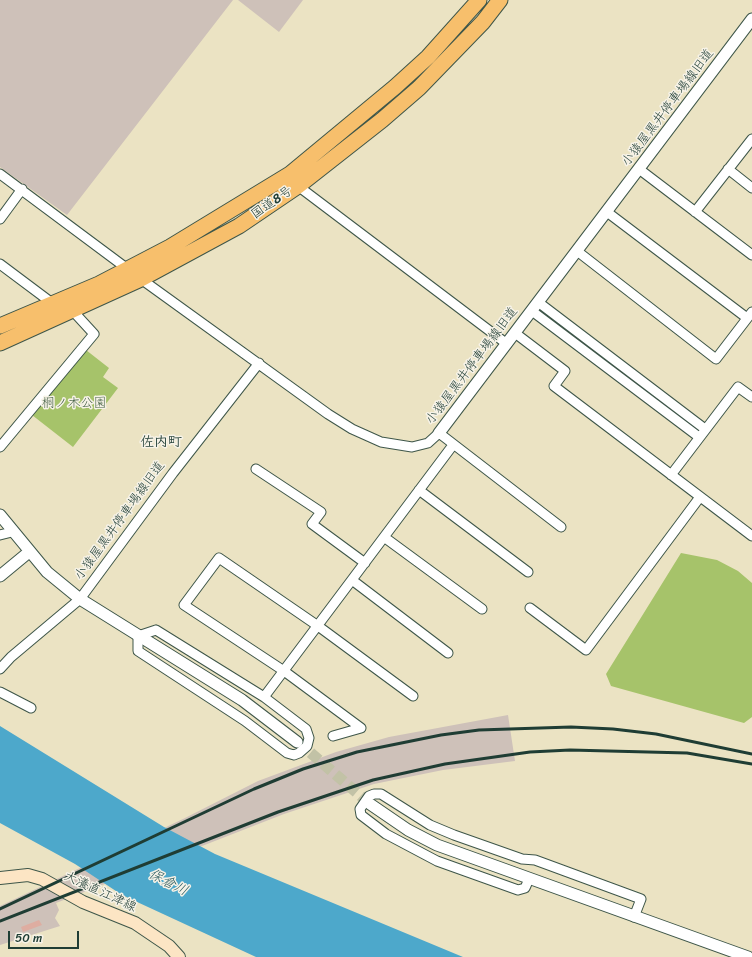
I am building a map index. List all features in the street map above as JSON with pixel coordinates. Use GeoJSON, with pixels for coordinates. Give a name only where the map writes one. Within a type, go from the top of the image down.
{"type":"FeatureCollection","features":[{"type":"Feature","properties":{"kind":"highway","name":"国道8号"},"geometry":{"type":"LineString","coordinates":[[0,326],[128,269],[170,248],[290,174],[412,72],[428,57],[479,0]]}},
{"type":"Feature","properties":{"kind":"highway","name":"国道8号"},"geometry":{"type":"LineString","coordinates":[[0,343],[141,279],[239,226],[298,186],[382,120],[419,88],[483,22],[500,0]]}},
{"type":"Feature","properties":{"kind":"main road","name":"大瀁直江津線"},"geometry":{"type":"LineString","coordinates":[[0,878],[28,875],[42,879],[72,897],[135,923],[169,946],[180,957]]}},
{"type":"Feature","properties":{"kind":"street","name":"小猿屋黒井停車場線旧道"},"geometry":{"type":"LineString","coordinates":[[0,515],[12,532],[47,572],[80,599],[172,472],[259,363],[328,414],[370,438],[392,444],[412,447],[428,443],[439,434],[752,19]]}},
{"type":"Feature","properties":{"kind":"street"},"geometry":{"type":"LineString","coordinates":[[695,212],[752,139]]}},
{"type":"Feature","properties":{"kind":"street"},"geometry":{"type":"LineString","coordinates":[[639,169],[752,255]]}},
{"type":"Feature","properties":{"kind":"street"},"geometry":{"type":"LineString","coordinates":[[728,170],[752,188]]}},
{"type":"Feature","properties":{"kind":"street"},"geometry":{"type":"LineString","coordinates":[[0,174],[141,279],[259,363]]}},
{"type":"Feature","properties":{"kind":"street"},"geometry":{"type":"LineString","coordinates":[[298,186],[507,344]]}},
{"type":"Feature","properties":{"kind":"street"},"geometry":{"type":"LineString","coordinates":[[0,219],[22,189]]}},
{"type":"Feature","properties":{"kind":"street"},"geometry":{"type":"LineString","coordinates":[[577,252],[716,359],[749,315],[607,212]]}},
{"type":"Feature","properties":{"kind":"street"},"geometry":{"type":"LineString","coordinates":[[0,264],[52,303]]}},
{"type":"Feature","properties":{"kind":"street"},"geometry":{"type":"LineString","coordinates":[[535,307],[705,429]]}},
{"type":"Feature","properties":{"kind":"street"},"geometry":{"type":"LineString","coordinates":[[535,307],[699,437]]}},
{"type":"Feature","properties":{"kind":"street"},"geometry":{"type":"LineString","coordinates":[[0,448],[94,334],[72,310]]}},
{"type":"Feature","properties":{"kind":"street"},"geometry":{"type":"LineString","coordinates":[[515,333],[565,371],[554,386],[752,536]]}},
{"type":"Feature","properties":{"kind":"street"},"geometry":{"type":"LineString","coordinates":[[671,475],[738,387],[752,397]]}},
{"type":"Feature","properties":{"kind":"street"},"geometry":{"type":"LineString","coordinates":[[439,434],[561,527]]}},
{"type":"Feature","properties":{"kind":"street"},"geometry":{"type":"LineString","coordinates":[[264,697],[453,445]]}},
{"type":"Feature","properties":{"kind":"street"},"geometry":{"type":"LineString","coordinates":[[256,469],[321,512],[312,524],[365,563]]}},
{"type":"Feature","properties":{"kind":"street"},"geometry":{"type":"LineString","coordinates":[[419,490],[528,572]]}},
{"type":"Feature","properties":{"kind":"street"},"geometry":{"type":"LineString","coordinates":[[530,608],[586,650],[700,496]]}},
{"type":"Feature","properties":{"kind":"street"},"geometry":{"type":"LineString","coordinates":[[0,535],[12,532]]}},
{"type":"Feature","properties":{"kind":"street"},"geometry":{"type":"LineString","coordinates":[[384,537],[482,609]]}},
{"type":"Feature","properties":{"kind":"street"},"geometry":{"type":"LineString","coordinates":[[0,576],[29,552]]}},
{"type":"Feature","properties":{"kind":"street"},"geometry":{"type":"LineString","coordinates":[[333,736],[361,728],[284,671],[184,605],[219,558],[318,626],[413,696]]}},
{"type":"Feature","properties":{"kind":"street"},"geometry":{"type":"LineString","coordinates":[[352,580],[448,653]]}},
{"type":"Feature","properties":{"kind":"street"},"geometry":{"type":"LineString","coordinates":[[0,669],[11,657],[80,599],[242,700],[297,742]]}},
{"type":"Feature","properties":{"kind":"street"},"geometry":{"type":"LineString","coordinates":[[156,630],[264,697],[306,729],[309,738],[307,746],[299,753],[294,755],[287,753],[245,721],[138,651],[138,636],[156,630]]}},
{"type":"Feature","properties":{"kind":"street"},"geometry":{"type":"LineString","coordinates":[[0,692],[31,708]]}},
{"type":"Feature","properties":{"kind":"street"},"geometry":{"type":"LineString","coordinates":[[528,879],[525,888],[518,890],[443,863],[386,834],[361,815],[360,809],[369,796],[381,794],[430,825],[454,835],[522,859],[535,860],[641,899],[634,917]]}},
{"type":"Feature","properties":{"kind":"street"},"geometry":{"type":"LineString","coordinates":[[370,804],[392,820],[423,838],[528,879],[748,957]]}},
{"type":"Feature","properties":{"kind":"shaded area"},"geometry":{"type":"Polygon","coordinates":[[[0,0],[233,0],[67,215],[0,167],[0,0]]]}},
{"type":"Feature","properties":{"kind":"shaded area"},"geometry":{"type":"Polygon","coordinates":[[[238,0],[303,0],[279,32],[238,0]]]}},
{"type":"Feature","properties":{"kind":"shaded area"},"geometry":{"type":"Polygon","coordinates":[[[508,715],[515,761],[443,770],[374,784],[284,814],[56,903],[59,910],[55,918],[60,926],[0,945],[0,906],[183,819],[258,781],[336,752],[389,737],[508,715]]]}},
{"type":"Feature","properties":{"kind":"green space","name":"桐ノ木公園"},"geometry":{"type":"Polygon","coordinates":[[[86,350],[109,368],[103,377],[118,388],[73,447],[32,415],[86,350]]]}},
{"type":"Feature","properties":{"kind":"green space"},"geometry":{"type":"Polygon","coordinates":[[[681,553],[717,560],[738,571],[752,583],[752,717],[744,723],[611,686],[606,674],[681,553]]]}},
{"type":"Feature","properties":{"kind":"water","name":"保倉川"},"geometry":{"type":"Polygon","coordinates":[[[0,726],[164,827],[215,854],[463,957],[256,957],[122,895],[75,864],[0,823],[0,726]]]}},
{"type":"Feature","properties":{"kind":"building"},"geometry":{"type":"Polygon","coordinates":[[[39,920],[42,925],[23,932],[21,927],[39,920]]]}},
{"type":"Feature","properties":{"kind":"tunnel"},"geometry":{"type":"LineString","coordinates":[[298,742],[370,804]]}},
{"type":"Feature","properties":{"kind":"railway"},"geometry":{"type":"LineString","coordinates":[[0,909],[254,789],[303,769],[357,752],[441,735],[479,730],[571,727],[613,729],[656,734],[752,754]]}},
{"type":"Feature","properties":{"kind":"railway"},"geometry":{"type":"LineString","coordinates":[[0,921],[278,812],[373,780],[445,764],[530,752],[570,750],[687,753],[752,764]]}},
{"type":"Feature","properties":{"kind":"district","name":"佐内町"},"geometry":{"type":"Point","coordinates":[161,442]}}]}
